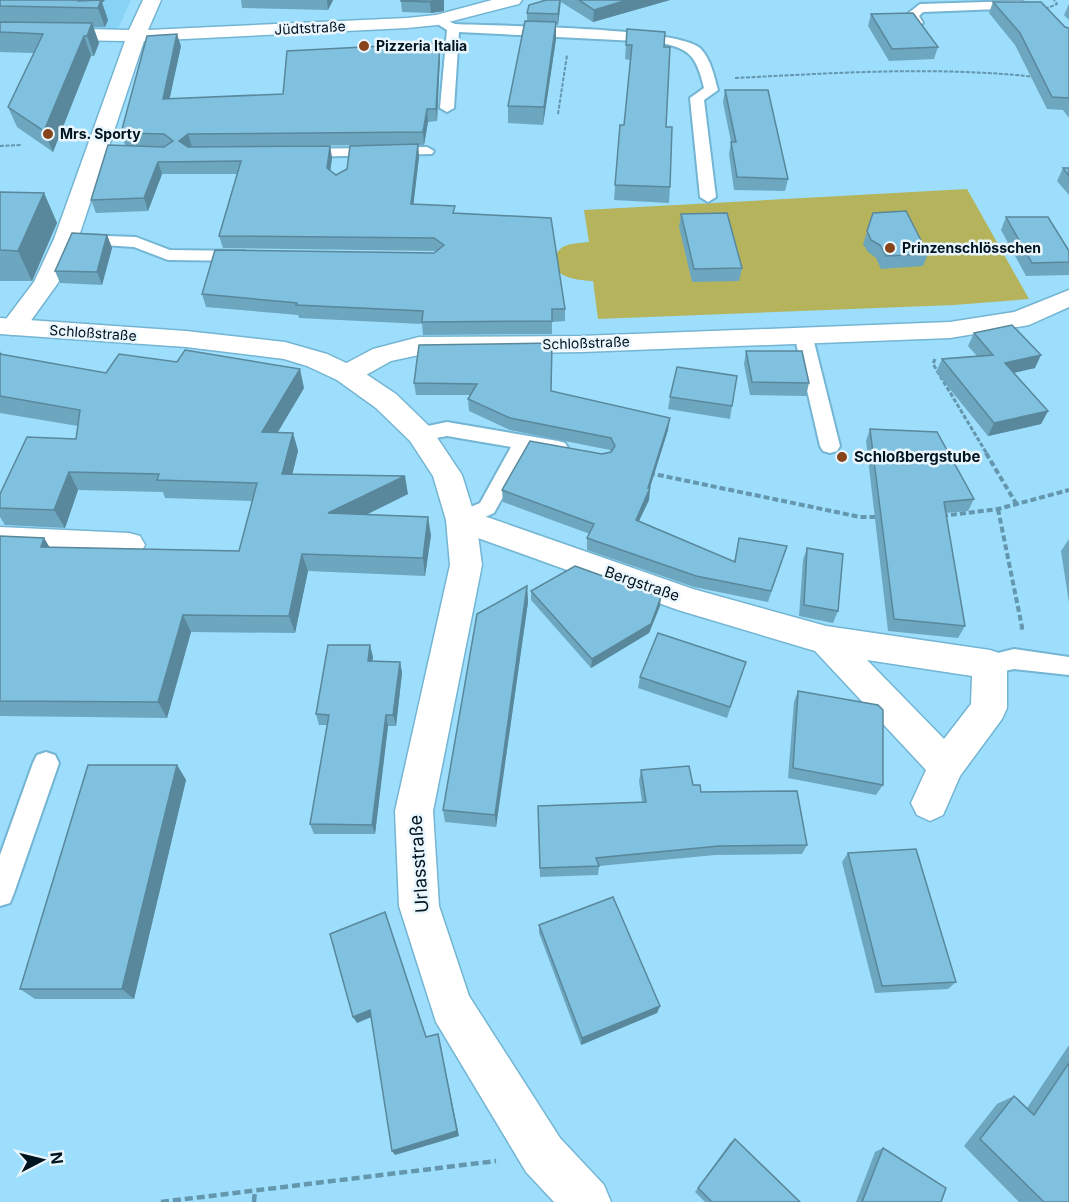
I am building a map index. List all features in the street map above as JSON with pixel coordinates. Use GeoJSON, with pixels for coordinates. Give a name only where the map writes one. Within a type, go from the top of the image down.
{"type":"FeatureCollection","features":[{"type":"Feature","properties":{"kind":"street"},"geometry":{"type":"LineString","coordinates":[[7,327],[46,283],[66,239],[103,150],[136,36],[152,0]]}},
{"type":"Feature","properties":{"kind":"street","name":"Jüdtstraße"},"geometry":{"type":"LineString","coordinates":[[0,33],[136,36],[445,24],[483,4],[513,0]]}},
{"type":"Feature","properties":{"kind":"street","name":"Schloßstraße"},"geometry":{"type":"LineString","coordinates":[[7,327],[186,339],[285,351],[317,360],[347,374],[382,355],[419,346],[581,344],[950,330],[1020,319],[1069,298]]}},
{"type":"Feature","properties":{"kind":"street","name":"Urlasstraße"},"geometry":{"type":"LineString","coordinates":[[347,374],[386,401],[420,434],[447,475],[461,520],[466,565],[414,811],[419,906],[451,1007],[543,1155],[587,1202]]}},
{"type":"Feature","properties":{"kind":"street","name":"Bergstraße"},"geometry":{"type":"LineString","coordinates":[[461,520],[690,601],[826,640],[1002,661]]}},
{"type":"Feature","properties":{"kind":"street"},"geometry":{"type":"LineString","coordinates":[[0,539],[129,545]]}},
{"type":"Feature","properties":{"kind":"street"},"geometry":{"type":"LineString","coordinates":[[826,640],[946,766]]}},
{"type":"Feature","properties":{"kind":"street"},"geometry":{"type":"LineString","coordinates":[[930,802],[946,766],[989,708],[1002,661]]}},
{"type":"Feature","properties":{"kind":"lane"},"geometry":{"type":"LineString","coordinates":[[917,23],[912,15],[920,9],[1050,4]]}},
{"type":"Feature","properties":{"kind":"lane"},"geometry":{"type":"LineString","coordinates":[[447,108],[445,24],[656,38],[685,43],[699,52],[711,90],[697,98],[708,197]]}},
{"type":"Feature","properties":{"kind":"lane"},"geometry":{"type":"LineString","coordinates":[[340,172],[343,152]]}},
{"type":"Feature","properties":{"kind":"lane"},"geometry":{"type":"LineString","coordinates":[[285,153],[427,152]]}},
{"type":"Feature","properties":{"kind":"lane"},"geometry":{"type":"LineString","coordinates":[[66,239],[135,242],[168,255],[258,256]]}},
{"type":"Feature","properties":{"kind":"lane"},"geometry":{"type":"LineString","coordinates":[[803,334],[830,446]]}},
{"type":"Feature","properties":{"kind":"lane"},"geometry":{"type":"LineString","coordinates":[[420,434],[447,429],[580,452]]}},
{"type":"Feature","properties":{"kind":"lane"},"geometry":{"type":"LineString","coordinates":[[461,520],[487,508],[524,441]]}},
{"type":"Feature","properties":{"kind":"lane"},"geometry":{"type":"LineString","coordinates":[[1002,661],[1067,666]]}},
{"type":"Feature","properties":{"kind":"lane"},"geometry":{"type":"LineString","coordinates":[[0,893],[46,763]]}},
{"type":"Feature","properties":{"kind":"path"},"geometry":{"type":"LineString","coordinates":[[558,114],[571,34]]}},
{"type":"Feature","properties":{"kind":"path"},"geometry":{"type":"LineString","coordinates":[[709,79],[937,70],[996,72],[1038,77]]}},
{"type":"Feature","properties":{"kind":"path"},"geometry":{"type":"LineString","coordinates":[[0,146],[22,145]]}},
{"type":"Feature","properties":{"kind":"path"},"geometry":{"type":"LineString","coordinates":[[950,330],[933,364],[1017,505]]}},
{"type":"Feature","properties":{"kind":"path"},"geometry":{"type":"LineString","coordinates":[[644,472],[860,517],[884,518]]}},
{"type":"Feature","properties":{"kind":"path"},"geometry":{"type":"LineString","coordinates":[[942,516],[998,509],[1069,490]]}},
{"type":"Feature","properties":{"kind":"path"},"geometry":{"type":"LineString","coordinates":[[998,509],[1022,627],[1002,661]]}},
{"type":"Feature","properties":{"kind":"path"},"geometry":{"type":"LineString","coordinates":[[160,1202],[543,1155]]}},
{"type":"Feature","properties":{"kind":"path"},"geometry":{"type":"LineString","coordinates":[[254,1202],[255,1190]]}},
{"type":"Feature","properties":{"kind":"shaded area"},"geometry":{"type":"Polygon","coordinates":[[[0,0],[131,0],[116,33],[0,27],[0,0]]]}},
{"type":"Feature","properties":{"kind":"shaded area"},"geometry":{"type":"Polygon","coordinates":[[[967,189],[1029,299],[954,305],[598,319],[593,281],[566,276],[556,269],[557,253],[560,249],[589,242],[584,210],[967,189]]]}},
{"type":"Feature","properties":{"kind":"building"},"geometry":{"type":"Polygon","coordinates":[[[0,0],[101,0],[98,8],[0,6],[0,0]]]}},
{"type":"Feature","properties":{"kind":"building"},"geometry":{"type":"Polygon","coordinates":[[[401,0],[439,0],[430,2],[401,0]]]}},
{"type":"Feature","properties":{"kind":"building"},"geometry":{"type":"Polygon","coordinates":[[[546,0],[560,0],[558,14],[527,13],[529,5],[546,0]]]}},
{"type":"Feature","properties":{"kind":"building"},"geometry":{"type":"Polygon","coordinates":[[[579,0],[627,0],[594,10],[579,0]]]}},
{"type":"Feature","properties":{"kind":"building"},"geometry":{"type":"Polygon","coordinates":[[[993,2],[1041,2],[1065,27],[1069,28],[1069,98],[1052,97],[1020,33],[993,2]]]}},
{"type":"Feature","properties":{"kind":"building"},"geometry":{"type":"Polygon","coordinates":[[[913,13],[938,47],[892,49],[871,14],[913,13]]]}},
{"type":"Feature","properties":{"kind":"building"},"geometry":{"type":"Polygon","coordinates":[[[525,21],[556,22],[544,107],[508,106],[525,21]]]}},
{"type":"Feature","properties":{"kind":"building"},"geometry":{"type":"Polygon","coordinates":[[[0,22],[92,23],[87,36],[84,36],[44,131],[8,107],[43,34],[0,32],[0,22]]]}},
{"type":"Feature","properties":{"kind":"building"},"geometry":{"type":"Polygon","coordinates":[[[627,29],[665,32],[664,47],[670,47],[666,127],[672,127],[670,187],[615,185],[620,125],[624,125],[632,45],[626,45],[627,29]]]}},
{"type":"Feature","properties":{"kind":"building"},"geometry":{"type":"Polygon","coordinates":[[[177,34],[163,99],[283,94],[287,51],[440,43],[436,109],[427,109],[423,132],[188,134],[179,141],[188,147],[330,146],[327,168],[336,175],[347,169],[350,146],[418,144],[411,204],[455,206],[453,213],[551,218],[565,309],[552,309],[552,321],[422,322],[423,311],[296,305],[297,303],[202,294],[215,250],[434,253],[444,245],[434,238],[219,236],[241,161],[158,162],[144,198],[91,200],[108,145],[164,147],[173,141],[164,134],[121,133],[147,36],[177,34]]]}},
{"type":"Feature","properties":{"kind":"building"},"geometry":{"type":"Polygon","coordinates":[[[725,90],[768,90],[788,179],[737,177],[731,142],[736,142],[725,90]]]}},
{"type":"Feature","properties":{"kind":"building"},"geometry":{"type":"Polygon","coordinates":[[[1063,168],[1069,168],[1069,176],[1063,168]]]}},
{"type":"Feature","properties":{"kind":"building"},"geometry":{"type":"Polygon","coordinates":[[[0,192],[44,193],[18,251],[0,250],[0,192]]]}},
{"type":"Feature","properties":{"kind":"building"},"geometry":{"type":"Polygon","coordinates":[[[906,211],[928,254],[886,256],[880,245],[871,240],[867,231],[873,213],[906,211]]]}},
{"type":"Feature","properties":{"kind":"building"},"geometry":{"type":"Polygon","coordinates":[[[727,213],[742,268],[694,269],[681,214],[727,213]]]}},
{"type":"Feature","properties":{"kind":"building"},"geometry":{"type":"Polygon","coordinates":[[[1006,217],[1048,217],[1069,251],[1069,262],[1032,263],[1006,217]]]}},
{"type":"Feature","properties":{"kind":"building"},"geometry":{"type":"Polygon","coordinates":[[[72,233],[107,235],[97,272],[55,271],[72,233]]]}},
{"type":"Feature","properties":{"kind":"building"},"geometry":{"type":"Polygon","coordinates":[[[1012,325],[1041,355],[1005,363],[1048,411],[994,423],[942,359],[993,355],[974,333],[1012,325]]]}},
{"type":"Feature","properties":{"kind":"building"},"geometry":{"type":"Polygon","coordinates":[[[552,343],[551,391],[670,418],[648,488],[650,488],[636,520],[735,562],[739,538],[787,546],[771,591],[696,576],[587,538],[594,524],[502,490],[530,441],[602,454],[611,452],[615,446],[611,438],[510,418],[468,399],[477,384],[414,383],[419,345],[552,343]]]}},
{"type":"Feature","properties":{"kind":"building"},"geometry":{"type":"Polygon","coordinates":[[[185,350],[300,369],[262,432],[293,433],[282,474],[405,476],[328,513],[428,517],[423,558],[302,554],[289,616],[183,615],[158,702],[0,701],[0,536],[44,538],[41,547],[239,551],[257,483],[157,480],[159,474],[69,472],[54,510],[0,508],[0,494],[27,437],[76,439],[80,410],[0,396],[0,354],[106,373],[119,354],[177,362],[185,350]]]}},
{"type":"Feature","properties":{"kind":"building"},"geometry":{"type":"Polygon","coordinates":[[[746,351],[802,351],[809,383],[752,382],[746,351]]]}},
{"type":"Feature","properties":{"kind":"building"},"geometry":{"type":"Polygon","coordinates":[[[677,367],[737,376],[732,406],[670,397],[677,367]]]}},
{"type":"Feature","properties":{"kind":"building"},"geometry":{"type":"Polygon","coordinates":[[[870,429],[937,432],[974,499],[944,502],[965,626],[894,619],[870,429]]]}},
{"type":"Feature","properties":{"kind":"building"},"geometry":{"type":"Polygon","coordinates":[[[807,548],[843,554],[838,611],[804,605],[807,548]]]}},
{"type":"Feature","properties":{"kind":"building"},"geometry":{"type":"Polygon","coordinates":[[[575,566],[661,597],[651,624],[592,659],[531,591],[575,566]]]}},
{"type":"Feature","properties":{"kind":"building"},"geometry":{"type":"Polygon","coordinates":[[[527,586],[495,815],[443,810],[477,614],[527,586]]]}},
{"type":"Feature","properties":{"kind":"building"},"geometry":{"type":"Polygon","coordinates":[[[658,633],[746,662],[730,707],[640,677],[658,633]]]}},
{"type":"Feature","properties":{"kind":"building"},"geometry":{"type":"Polygon","coordinates":[[[328,645],[370,645],[368,661],[400,662],[393,715],[386,715],[372,825],[310,824],[329,715],[316,714],[328,645]]]}},
{"type":"Feature","properties":{"kind":"building"},"geometry":{"type":"Polygon","coordinates":[[[798,691],[878,705],[883,710],[883,785],[793,768],[798,691]]]}},
{"type":"Feature","properties":{"kind":"building"},"geometry":{"type":"Polygon","coordinates":[[[88,765],[177,765],[122,989],[20,989],[88,765]]]}},
{"type":"Feature","properties":{"kind":"building"},"geometry":{"type":"Polygon","coordinates":[[[689,766],[693,785],[700,785],[701,792],[797,791],[807,845],[719,846],[596,858],[599,866],[540,868],[538,806],[646,802],[641,770],[689,766]]]}},
{"type":"Feature","properties":{"kind":"building"},"geometry":{"type":"Polygon","coordinates":[[[916,849],[956,982],[882,986],[848,853],[916,849]]]}},
{"type":"Feature","properties":{"kind":"building"},"geometry":{"type":"Polygon","coordinates":[[[613,897],[660,1006],[582,1038],[539,925],[613,897]]]}},
{"type":"Feature","properties":{"kind":"building"},"geometry":{"type":"Polygon","coordinates":[[[385,912],[426,1037],[438,1034],[457,1131],[392,1151],[370,1010],[353,1017],[330,934],[385,912]]]}},
{"type":"Feature","properties":{"kind":"building"},"geometry":{"type":"Polygon","coordinates":[[[1069,1063],[1069,1202],[1044,1202],[980,1139],[1014,1096],[1034,1115],[1069,1063]]]}},
{"type":"Feature","properties":{"kind":"building"},"geometry":{"type":"Polygon","coordinates":[[[735,1139],[800,1202],[712,1202],[698,1188],[735,1139]]]}},
{"type":"Feature","properties":{"kind":"building"},"geometry":{"type":"Polygon","coordinates":[[[883,1148],[946,1188],[941,1202],[862,1202],[883,1148]]]}},
{"type":"Feature","properties":{"kind":"place","name":"Pizzeria Italia"},"geometry":{"type":"Point","coordinates":[364,46]}},
{"type":"Feature","properties":{"kind":"place","name":"Mrs. Sporty"},"geometry":{"type":"Point","coordinates":[48,134]}},
{"type":"Feature","properties":{"kind":"place","name":"Prinzenschlösschen"},"geometry":{"type":"Point","coordinates":[890,248]}},
{"type":"Feature","properties":{"kind":"place","name":"Schloßbergstube"},"geometry":{"type":"Point","coordinates":[842,457]}}]}
